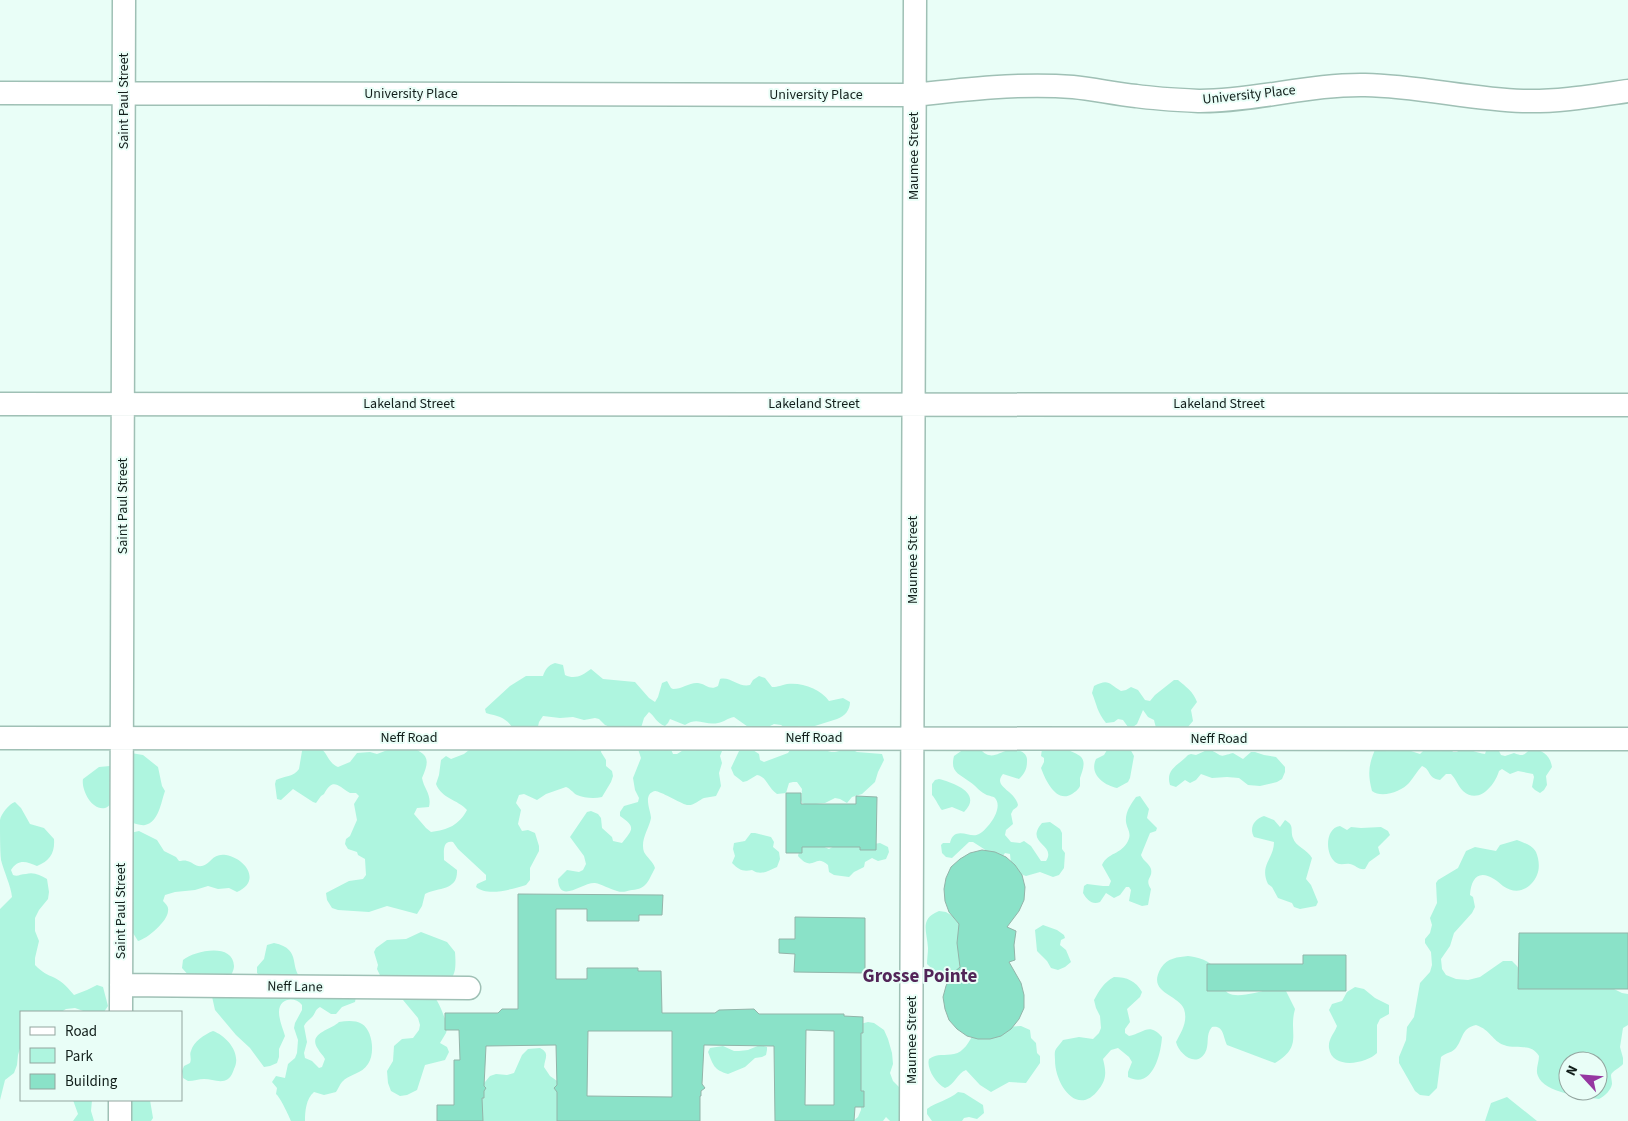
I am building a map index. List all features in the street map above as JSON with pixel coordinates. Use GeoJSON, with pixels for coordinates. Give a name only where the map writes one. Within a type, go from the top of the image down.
{"type":"FeatureCollection","features":[{"type":"Feature","properties":{"kind":"street","name":"Saint Paul Street"},"geometry":{"type":"LineString","coordinates":[[121,1011],[124,0]]}},
{"type":"Feature","properties":{"kind":"street","name":"Maumee Street"},"geometry":{"type":"LineString","coordinates":[[911,1121],[915,0]]}},
{"type":"Feature","properties":{"kind":"street","name":"University Place"},"geometry":{"type":"LineString","coordinates":[[0,93],[915,95],[988,87],[1025,86],[1074,87],[1138,97],[1201,101],[1245,98],[1314,88],[1363,85],[1401,86],[1473,97],[1524,101],[1575,99],[1628,91]]}},
{"type":"Feature","properties":{"kind":"street","name":"Lakeland Street"},"geometry":{"type":"LineString","coordinates":[[0,404],[1628,405]]}},
{"type":"Feature","properties":{"kind":"street","name":"Neff Road"},"geometry":{"type":"LineString","coordinates":[[0,738],[1628,739]]}},
{"type":"Feature","properties":{"kind":"street","name":"Neff Lane"},"geometry":{"type":"LineString","coordinates":[[121,985],[469,988]]}},
{"type":"Feature","properties":{"kind":"street"},"geometry":{"type":"LineString","coordinates":[[120,1101],[120,1121]]}},
{"type":"Feature","properties":{"kind":"green space"},"geometry":{"type":"Polygon","coordinates":[[[555,663],[563,665],[565,675],[572,677],[579,676],[591,669],[603,679],[635,682],[655,702],[662,683],[667,681],[673,689],[695,683],[713,688],[718,686],[720,679],[750,685],[759,676],[765,678],[772,687],[787,684],[805,685],[821,693],[829,701],[843,698],[850,702],[850,705],[845,714],[840,718],[799,731],[788,730],[781,725],[774,724],[762,730],[751,729],[734,717],[713,724],[694,721],[685,725],[670,719],[665,726],[649,712],[644,718],[641,728],[669,745],[673,754],[677,754],[685,749],[699,750],[721,747],[720,756],[722,763],[719,773],[721,786],[716,796],[704,798],[690,805],[657,791],[651,793],[648,803],[651,818],[643,848],[655,868],[644,886],[623,892],[595,883],[572,890],[562,890],[559,887],[558,879],[567,870],[579,872],[583,870],[586,864],[584,856],[570,837],[587,812],[591,811],[598,814],[601,818],[602,828],[612,837],[613,841],[622,843],[629,834],[631,826],[620,816],[620,812],[624,806],[638,802],[639,798],[635,790],[633,778],[641,758],[638,749],[623,732],[605,725],[599,719],[584,720],[573,717],[543,716],[537,731],[603,741],[601,752],[606,760],[606,766],[612,771],[613,776],[602,797],[583,797],[566,787],[546,794],[537,800],[524,794],[519,795],[516,803],[521,810],[518,824],[522,831],[528,830],[535,833],[539,846],[539,851],[530,868],[530,880],[526,885],[493,892],[481,890],[476,887],[477,884],[486,880],[486,875],[453,842],[449,842],[444,847],[444,860],[457,870],[454,882],[447,887],[425,894],[422,906],[417,914],[387,906],[369,912],[332,908],[327,900],[326,893],[349,881],[363,879],[366,875],[365,859],[358,855],[357,852],[348,849],[345,844],[357,820],[354,804],[359,796],[333,784],[316,803],[293,789],[281,800],[277,799],[276,780],[297,772],[303,745],[320,748],[332,763],[338,767],[350,762],[357,753],[370,752],[377,754],[403,744],[421,752],[427,764],[422,778],[430,803],[429,807],[417,808],[414,814],[431,832],[443,830],[457,823],[467,810],[442,793],[436,784],[441,760],[446,756],[451,759],[464,754],[474,746],[514,730],[505,720],[486,713],[485,709],[510,686],[526,676],[543,676],[547,668],[555,663]]]}},
{"type":"Feature","properties":{"kind":"green space"},"geometry":{"type":"Polygon","coordinates":[[[1174,680],[1178,680],[1189,690],[1197,702],[1191,710],[1193,721],[1182,734],[1156,728],[1154,720],[1148,717],[1143,710],[1137,724],[1133,727],[1128,727],[1123,720],[1118,719],[1114,722],[1106,723],[1099,712],[1092,693],[1094,686],[1106,682],[1121,691],[1131,687],[1138,690],[1145,700],[1150,701],[1174,680]]]}},
{"type":"Feature","properties":{"kind":"green space"},"geometry":{"type":"Polygon","coordinates":[[[817,744],[825,750],[832,752],[849,748],[857,752],[882,754],[884,760],[875,782],[862,794],[852,797],[847,803],[835,798],[825,803],[807,805],[802,803],[802,789],[797,782],[789,783],[786,793],[777,794],[760,776],[757,775],[743,782],[734,775],[731,768],[739,751],[753,750],[759,754],[760,760],[764,762],[788,753],[792,747],[817,744]]]}},
{"type":"Feature","properties":{"kind":"green space"},"geometry":{"type":"Polygon","coordinates":[[[1377,745],[1420,754],[1427,747],[1449,746],[1453,752],[1457,752],[1461,748],[1485,754],[1487,748],[1497,747],[1501,755],[1505,756],[1514,753],[1523,755],[1531,749],[1545,754],[1550,759],[1552,767],[1546,776],[1547,785],[1540,793],[1532,787],[1533,774],[1518,771],[1510,774],[1502,769],[1485,792],[1475,796],[1469,795],[1461,789],[1451,774],[1446,774],[1440,780],[1436,779],[1422,766],[1406,786],[1392,793],[1381,794],[1372,791],[1369,773],[1372,757],[1377,745]]]}},
{"type":"Feature","properties":{"kind":"green space"},"geometry":{"type":"Polygon","coordinates":[[[1106,746],[1129,747],[1134,756],[1128,782],[1117,788],[1102,781],[1094,769],[1096,759],[1104,755],[1107,750],[1106,746]]]}},
{"type":"Feature","properties":{"kind":"green space"},"geometry":{"type":"Polygon","coordinates":[[[1063,747],[1080,756],[1084,764],[1080,786],[1073,793],[1066,796],[1061,796],[1052,789],[1041,768],[1044,762],[1044,758],[1041,756],[1042,749],[1063,747]]]}},
{"type":"Feature","properties":{"kind":"green space"},"geometry":{"type":"Polygon","coordinates":[[[964,749],[980,749],[987,755],[1015,750],[1021,751],[1026,755],[1026,769],[1019,779],[1003,774],[1000,778],[1002,786],[1013,796],[1018,805],[1011,814],[1013,824],[1006,830],[1005,835],[1011,842],[1020,843],[1024,841],[1031,846],[1041,861],[1046,861],[1047,851],[1038,840],[1037,830],[1042,823],[1050,822],[1060,829],[1062,833],[1062,849],[1065,853],[1064,868],[1059,875],[1053,877],[1040,872],[1026,876],[1023,875],[1013,869],[1010,854],[1005,853],[1002,857],[991,855],[973,842],[969,842],[952,858],[946,857],[942,853],[941,845],[943,843],[950,843],[956,834],[976,835],[983,831],[994,818],[998,807],[995,798],[983,793],[954,769],[954,756],[964,749]]]}},
{"type":"Feature","properties":{"kind":"green space"},"geometry":{"type":"Polygon","coordinates":[[[1211,750],[1221,756],[1233,753],[1243,759],[1251,752],[1276,757],[1285,767],[1285,772],[1282,779],[1277,782],[1260,786],[1248,785],[1239,778],[1212,778],[1201,774],[1190,783],[1185,780],[1176,787],[1170,785],[1169,775],[1174,768],[1188,755],[1196,755],[1211,750]]]}},
{"type":"Feature","properties":{"kind":"green space"},"geometry":{"type":"Polygon","coordinates":[[[125,754],[143,755],[158,767],[165,791],[156,816],[150,823],[145,825],[129,822],[114,800],[105,808],[96,806],[88,799],[83,784],[83,779],[99,767],[110,766],[125,754]]]}},
{"type":"Feature","properties":{"kind":"green space"},"geometry":{"type":"Polygon","coordinates":[[[939,779],[959,786],[968,794],[970,799],[969,805],[964,812],[952,807],[941,809],[932,795],[932,784],[935,780],[939,779]]]}},
{"type":"Feature","properties":{"kind":"green space"},"geometry":{"type":"Polygon","coordinates":[[[1140,796],[1149,809],[1147,818],[1157,828],[1156,831],[1150,833],[1141,855],[1151,869],[1151,875],[1148,880],[1151,889],[1148,905],[1142,906],[1129,901],[1131,890],[1129,887],[1126,887],[1120,895],[1114,898],[1106,893],[1100,902],[1092,902],[1083,893],[1084,886],[1087,884],[1109,886],[1111,881],[1102,865],[1108,858],[1122,849],[1128,841],[1129,833],[1126,815],[1136,797],[1140,796]]]}},
{"type":"Feature","properties":{"kind":"green space"},"geometry":{"type":"Polygon","coordinates":[[[15,802],[21,808],[30,824],[44,828],[54,839],[54,848],[51,856],[45,862],[37,866],[22,862],[16,864],[11,870],[15,876],[29,873],[47,879],[48,899],[35,918],[35,931],[39,941],[35,965],[61,982],[74,995],[97,985],[103,987],[108,1006],[105,1011],[83,1011],[75,1008],[63,1011],[20,1011],[20,1048],[17,1065],[14,1073],[5,1080],[0,1100],[0,909],[12,897],[1,860],[0,820],[10,805],[15,802]]]}},
{"type":"Feature","properties":{"kind":"green space"},"geometry":{"type":"Polygon","coordinates":[[[1264,816],[1274,820],[1280,827],[1285,820],[1288,822],[1291,826],[1294,841],[1312,858],[1306,879],[1311,885],[1318,902],[1316,906],[1300,909],[1294,907],[1292,903],[1278,898],[1272,887],[1268,884],[1265,872],[1274,842],[1254,837],[1252,830],[1253,824],[1260,817],[1264,816]]]}},
{"type":"Feature","properties":{"kind":"green space"},"geometry":{"type":"Polygon","coordinates":[[[1340,826],[1347,830],[1351,827],[1381,827],[1388,831],[1390,835],[1378,847],[1380,854],[1369,862],[1365,869],[1361,869],[1354,865],[1335,862],[1329,853],[1328,842],[1331,831],[1340,826]]]}},
{"type":"Feature","properties":{"kind":"green space"},"geometry":{"type":"Polygon","coordinates":[[[139,831],[157,840],[164,851],[176,857],[179,861],[202,866],[221,855],[233,857],[240,861],[248,871],[250,877],[248,883],[237,892],[229,888],[218,889],[208,886],[165,895],[163,901],[168,910],[165,920],[142,940],[138,941],[133,933],[120,931],[130,833],[139,831]]]}},
{"type":"Feature","properties":{"kind":"green space"},"geometry":{"type":"Polygon","coordinates":[[[751,833],[771,837],[774,842],[773,847],[779,852],[780,859],[777,867],[758,873],[752,870],[741,870],[732,863],[735,856],[734,843],[745,841],[751,833]]]}},
{"type":"Feature","properties":{"kind":"green space"},"geometry":{"type":"Polygon","coordinates":[[[1517,840],[1528,844],[1536,852],[1539,869],[1537,875],[1531,884],[1518,891],[1508,889],[1488,876],[1480,875],[1476,877],[1472,884],[1470,895],[1473,897],[1475,907],[1454,933],[1450,946],[1441,959],[1442,969],[1446,975],[1456,979],[1468,980],[1480,977],[1503,961],[1512,961],[1522,974],[1612,988],[1628,994],[1628,1025],[1623,1028],[1620,1047],[1623,1064],[1611,1075],[1612,1084],[1608,1091],[1608,1051],[1558,1051],[1558,1091],[1542,1082],[1538,1076],[1539,1056],[1536,1052],[1528,1048],[1500,1043],[1476,1025],[1467,1029],[1455,1049],[1441,1057],[1437,1088],[1429,1096],[1420,1095],[1415,1091],[1399,1063],[1399,1057],[1406,1040],[1407,1027],[1414,1017],[1420,983],[1430,972],[1432,965],[1431,952],[1425,943],[1425,939],[1430,933],[1432,925],[1430,918],[1437,903],[1436,883],[1458,868],[1466,851],[1475,847],[1496,851],[1500,845],[1517,840]]]}},
{"type":"Feature","properties":{"kind":"green space"},"geometry":{"type":"Polygon","coordinates":[[[880,843],[888,847],[889,852],[886,859],[878,861],[872,858],[865,862],[864,867],[849,877],[834,875],[829,872],[828,865],[823,862],[807,863],[798,856],[800,847],[822,846],[829,849],[847,844],[880,843]]]}},
{"type":"Feature","properties":{"kind":"green space"},"geometry":{"type":"Polygon","coordinates":[[[939,911],[951,915],[959,924],[961,962],[958,970],[948,976],[941,977],[927,964],[926,931],[926,922],[933,914],[939,911]]]}},
{"type":"Feature","properties":{"kind":"green space"},"geometry":{"type":"Polygon","coordinates":[[[1043,925],[1057,930],[1065,938],[1061,940],[1060,945],[1066,950],[1071,962],[1058,970],[1051,968],[1037,951],[1035,930],[1043,925]]]}},
{"type":"Feature","properties":{"kind":"green space"},"geometry":{"type":"Polygon","coordinates":[[[421,932],[447,942],[455,952],[455,968],[452,977],[431,993],[439,1004],[448,1026],[440,1043],[447,1047],[449,1052],[445,1060],[425,1065],[417,1090],[400,1096],[391,1091],[388,1083],[387,1071],[393,1061],[394,1046],[402,1039],[413,1038],[420,1025],[418,1018],[403,1000],[388,992],[377,969],[378,965],[374,952],[376,948],[387,940],[406,939],[421,932]]]}},
{"type":"Feature","properties":{"kind":"green space"},"geometry":{"type":"Polygon","coordinates":[[[274,943],[289,950],[296,971],[304,980],[357,992],[355,1002],[342,1007],[336,1014],[331,1014],[320,1007],[317,1009],[313,1017],[304,1026],[307,1042],[304,1053],[305,1058],[312,1061],[319,1068],[322,1067],[325,1059],[315,1044],[316,1039],[321,1032],[339,1022],[354,1021],[362,1024],[366,1027],[371,1037],[372,1055],[368,1064],[359,1072],[345,1079],[336,1092],[324,1095],[314,1092],[306,1105],[305,1121],[291,1121],[276,1094],[277,1088],[272,1082],[276,1076],[285,1078],[288,1064],[295,1058],[297,1053],[298,1040],[294,1028],[302,1010],[302,1005],[295,1000],[288,1000],[284,1001],[280,1007],[280,1021],[285,1036],[279,1049],[277,1063],[264,1067],[250,1048],[215,1010],[211,992],[190,977],[182,968],[183,960],[188,957],[204,952],[220,951],[232,958],[234,966],[233,972],[227,981],[260,976],[257,973],[257,967],[264,959],[267,945],[274,943]]]}},
{"type":"Feature","properties":{"kind":"green space"},"geometry":{"type":"Polygon","coordinates":[[[1188,956],[1210,963],[1215,969],[1223,988],[1232,995],[1272,990],[1286,991],[1295,1009],[1292,1045],[1284,1057],[1275,1063],[1227,1045],[1221,1030],[1216,1027],[1212,1027],[1210,1030],[1205,1053],[1201,1057],[1193,1059],[1184,1055],[1176,1042],[1185,1022],[1184,1009],[1181,1004],[1160,988],[1157,983],[1157,976],[1166,962],[1188,956]]]}},
{"type":"Feature","properties":{"kind":"green space"},"geometry":{"type":"Polygon","coordinates":[[[1114,977],[1131,980],[1142,992],[1140,997],[1127,1009],[1130,1022],[1125,1029],[1125,1033],[1129,1036],[1150,1029],[1153,1030],[1162,1037],[1160,1052],[1154,1068],[1144,1078],[1137,1080],[1128,1077],[1132,1062],[1129,1057],[1118,1048],[1111,1050],[1103,1059],[1105,1075],[1099,1089],[1091,1097],[1083,1100],[1076,1099],[1063,1088],[1059,1079],[1056,1070],[1055,1050],[1063,1040],[1079,1037],[1093,1039],[1099,1033],[1101,1028],[1100,1016],[1094,1000],[1105,984],[1114,977]]]}},
{"type":"Feature","properties":{"kind":"green space"},"geometry":{"type":"Polygon","coordinates":[[[1355,987],[1364,989],[1375,998],[1389,1005],[1389,1014],[1380,1019],[1377,1025],[1377,1053],[1365,1060],[1350,1063],[1336,1060],[1331,1055],[1329,1048],[1330,1039],[1337,1026],[1329,1010],[1332,1004],[1342,1001],[1347,992],[1355,987]]]}},
{"type":"Feature","properties":{"kind":"green space"},"geometry":{"type":"Polygon","coordinates":[[[868,1022],[874,1023],[884,1030],[888,1039],[893,1064],[890,1073],[893,1081],[903,1091],[906,1121],[890,1121],[886,1117],[883,1121],[853,1121],[858,1117],[861,1110],[856,1025],[868,1022]]]}},
{"type":"Feature","properties":{"kind":"green space"},"geometry":{"type":"Polygon","coordinates":[[[1021,1026],[1030,1030],[1031,1038],[1036,1043],[1037,1053],[1040,1056],[1040,1063],[1026,1083],[1009,1082],[991,1092],[980,1085],[966,1070],[945,1088],[932,1075],[928,1063],[929,1059],[935,1056],[958,1053],[966,1046],[974,1033],[1004,1027],[1021,1026]]]}},
{"type":"Feature","properties":{"kind":"green space"},"geometry":{"type":"Polygon","coordinates":[[[213,1031],[228,1041],[235,1052],[236,1063],[232,1074],[228,1079],[222,1081],[204,1079],[188,1081],[183,1078],[182,1071],[184,1066],[190,1063],[192,1048],[206,1034],[213,1031]]]}},
{"type":"Feature","properties":{"kind":"green space"},"geometry":{"type":"Polygon","coordinates":[[[760,1045],[767,1047],[766,1055],[755,1058],[745,1067],[728,1074],[720,1071],[715,1066],[708,1052],[710,1048],[723,1046],[739,1051],[748,1050],[760,1045]]]}},
{"type":"Feature","properties":{"kind":"green space"},"geometry":{"type":"Polygon","coordinates":[[[540,1048],[546,1054],[544,1067],[550,1076],[560,1083],[562,1121],[440,1121],[480,1088],[490,1076],[514,1073],[522,1055],[528,1049],[540,1048]]]}},
{"type":"Feature","properties":{"kind":"green space"},"geometry":{"type":"Polygon","coordinates":[[[958,1092],[964,1093],[983,1105],[984,1113],[977,1119],[969,1117],[964,1118],[962,1121],[932,1121],[927,1114],[927,1109],[958,1092]]]}},
{"type":"Feature","properties":{"kind":"green space"},"geometry":{"type":"Polygon","coordinates":[[[1507,1097],[1537,1121],[1485,1121],[1491,1103],[1507,1097]]]}},
{"type":"Feature","properties":{"kind":"green space"},"geometry":{"type":"Polygon","coordinates":[[[73,1101],[92,1101],[91,1111],[94,1121],[73,1121],[78,1114],[73,1101]]]}},
{"type":"Feature","properties":{"kind":"green space"},"geometry":{"type":"Polygon","coordinates":[[[110,1101],[150,1101],[153,1118],[151,1121],[111,1121],[110,1101]]]}},
{"type":"Feature","properties":{"kind":"building"},"geometry":{"type":"Polygon","coordinates":[[[786,793],[801,793],[801,804],[856,804],[856,796],[877,797],[876,850],[860,850],[860,847],[802,847],[802,853],[786,853],[786,793]]]}},
{"type":"Feature","properties":{"kind":"building"},"geometry":{"type":"Polygon","coordinates":[[[982,850],[995,852],[1006,857],[1022,875],[1025,887],[1024,900],[1019,911],[1007,927],[1016,931],[1014,945],[1015,960],[1009,962],[1021,983],[1024,995],[1024,1008],[1019,1019],[1011,1029],[1001,1036],[990,1039],[978,1039],[967,1036],[957,1029],[949,1020],[943,997],[951,975],[960,967],[957,943],[959,924],[949,912],[945,901],[944,889],[946,878],[951,867],[960,859],[970,853],[982,850]]]}},
{"type":"Feature","properties":{"kind":"building"},"geometry":{"type":"Polygon","coordinates":[[[518,894],[663,895],[662,915],[639,915],[639,921],[587,921],[587,909],[556,909],[556,979],[587,979],[587,968],[638,968],[638,971],[661,971],[662,1013],[715,1013],[719,1010],[754,1009],[759,1014],[844,1014],[844,1016],[863,1017],[863,1033],[861,1033],[861,1091],[864,1091],[864,1107],[855,1107],[854,1121],[775,1121],[774,1046],[704,1045],[702,1084],[705,1088],[701,1091],[700,1096],[700,1121],[557,1121],[557,1092],[554,1088],[557,1085],[556,1045],[486,1046],[484,1086],[486,1088],[484,1098],[482,1098],[483,1121],[437,1121],[437,1105],[454,1105],[454,1060],[460,1060],[459,1030],[445,1030],[445,1013],[498,1013],[502,1009],[518,1009],[518,894]],[[806,1030],[805,1105],[834,1105],[834,1031],[806,1030]],[[588,1031],[587,1096],[672,1097],[672,1031],[588,1031]]]}},
{"type":"Feature","properties":{"kind":"building"},"geometry":{"type":"Polygon","coordinates":[[[795,917],[865,918],[865,973],[794,972],[795,954],[779,953],[779,939],[795,939],[795,917]]]}},
{"type":"Feature","properties":{"kind":"building"},"geometry":{"type":"Polygon","coordinates":[[[1519,933],[1628,933],[1628,989],[1518,989],[1519,933]]]}},
{"type":"Feature","properties":{"kind":"building"},"geometry":{"type":"Polygon","coordinates":[[[1303,955],[1346,955],[1346,991],[1207,991],[1207,964],[1303,964],[1303,955]]]}},
{"type":"Feature","properties":{"kind":"district","name":"Grosse Pointe"},"geometry":{"type":"Point","coordinates":[920,976]}}]}
